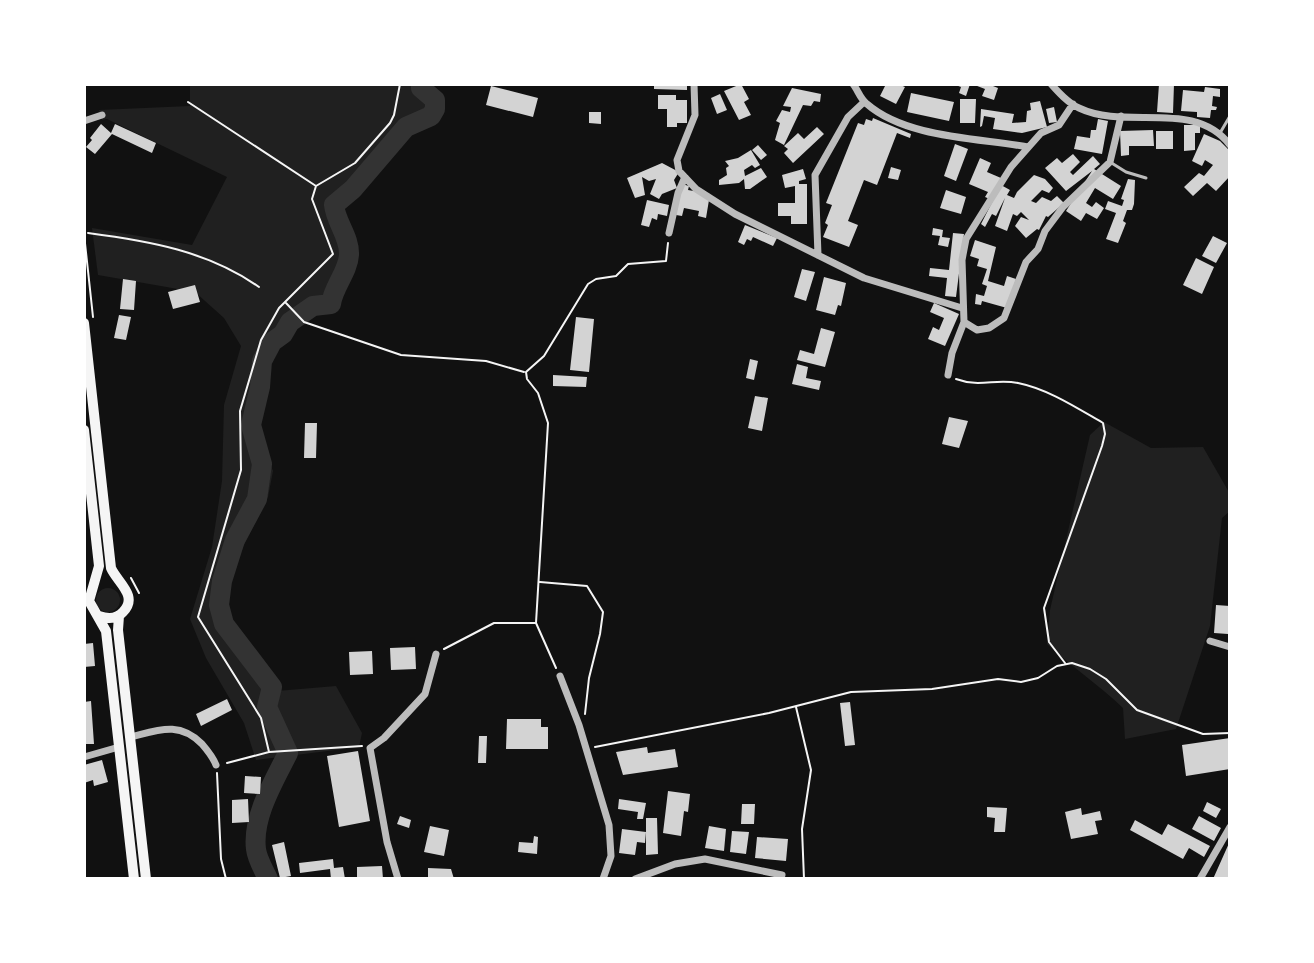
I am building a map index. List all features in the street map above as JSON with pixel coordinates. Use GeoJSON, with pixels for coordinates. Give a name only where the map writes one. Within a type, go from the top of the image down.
{"type":"FeatureCollection","features":[{"type":"Feature","properties":{"kind":"main road"},"geometry":{"type":"LineString","coordinates":[[84,323],[111,568],[128,592],[129,599],[119,616],[118,630],[146,879]]}},
{"type":"Feature","properties":{"kind":"main road"},"geometry":{"type":"LineString","coordinates":[[84,430],[99,566],[89,601],[106,631],[134,879]]}},
{"type":"Feature","properties":{"kind":"main road"},"geometry":{"type":"LineString","coordinates":[[96,584],[107,579],[119,581]]}},
{"type":"Feature","properties":{"kind":"main road"},"geometry":{"type":"LineString","coordinates":[[99,616],[119,616]]}},
{"type":"Feature","properties":{"kind":"street"},"geometry":{"type":"LineString","coordinates":[[694,84],[695,115],[677,160],[679,171],[696,189],[735,214],[864,278],[962,308]]}},
{"type":"Feature","properties":{"kind":"street"},"geometry":{"type":"LineString","coordinates":[[853,84],[864,102],[892,122],[1028,147]]}},
{"type":"Feature","properties":{"kind":"street"},"geometry":{"type":"LineString","coordinates":[[1051,84],[1079,108],[1105,115],[1187,120],[1209,125],[1230,145]]}},
{"type":"Feature","properties":{"kind":"street"},"geometry":{"type":"LineString","coordinates":[[818,255],[815,175],[848,117],[864,102]]}},
{"type":"Feature","properties":{"kind":"street"},"geometry":{"type":"LineString","coordinates":[[948,375],[952,353],[964,322],[962,260],[966,239],[1011,167],[1041,133],[1059,125],[1073,104]]}},
{"type":"Feature","properties":{"kind":"street"},"geometry":{"type":"LineString","coordinates":[[84,121],[102,115]]}},
{"type":"Feature","properties":{"kind":"street"},"geometry":{"type":"LineString","coordinates":[[964,322],[977,330],[989,328],[1004,318],[1026,262],[1038,249],[1045,231],[1063,207],[1110,162],[1121,116]]}},
{"type":"Feature","properties":{"kind":"street"},"geometry":{"type":"LineString","coordinates":[[669,233],[685,177]]}},
{"type":"Feature","properties":{"kind":"street"},"geometry":{"type":"LineString","coordinates":[[1210,641],[1230,647]]}},
{"type":"Feature","properties":{"kind":"street"},"geometry":{"type":"LineString","coordinates":[[398,879],[387,842],[370,748],[384,738],[425,694],[436,654]]}},
{"type":"Feature","properties":{"kind":"street"},"geometry":{"type":"LineString","coordinates":[[560,676],[609,825],[611,856],[603,879]]}},
{"type":"Feature","properties":{"kind":"street"},"geometry":{"type":"LineString","coordinates":[[130,737],[170,729],[190,732],[208,750],[216,765]]}},
{"type":"Feature","properties":{"kind":"street"},"geometry":{"type":"LineString","coordinates":[[84,757],[119,747]]}},
{"type":"Feature","properties":{"kind":"street"},"geometry":{"type":"LineString","coordinates":[[1200,879],[1230,827]]}},
{"type":"Feature","properties":{"kind":"street"},"geometry":{"type":"LineString","coordinates":[[635,879],[675,864],[705,859],[782,875]]}},
{"type":"Feature","properties":{"kind":"lane"},"geometry":{"type":"LineString","coordinates":[[1220,133],[1230,116]]}},
{"type":"Feature","properties":{"kind":"lane"},"geometry":{"type":"LineString","coordinates":[[1110,162],[1126,172],[1146,178]]}},
{"type":"Feature","properties":{"kind":"path"},"geometry":{"type":"LineString","coordinates":[[269,752],[261,718],[198,617],[241,470],[240,411],[261,340],[285,302],[333,254],[312,199],[316,186],[355,163],[390,123],[400,84]]}},
{"type":"Feature","properties":{"kind":"path"},"geometry":{"type":"LineString","coordinates":[[188,102],[316,186]]}},
{"type":"Feature","properties":{"kind":"path"},"geometry":{"type":"LineString","coordinates":[[88,233],[145,241],[206,257],[234,269],[259,287]]}},
{"type":"Feature","properties":{"kind":"path"},"geometry":{"type":"LineString","coordinates":[[526,372],[544,356],[588,284],[596,279],[616,276],[628,264],[666,261],[669,233]]}},
{"type":"Feature","properties":{"kind":"path"},"geometry":{"type":"LineString","coordinates":[[285,302],[304,322],[401,355],[486,361],[526,372]]}},
{"type":"Feature","properties":{"kind":"path"},"geometry":{"type":"LineString","coordinates":[[526,372],[527,379],[538,393],[548,423],[536,623],[560,676]]}},
{"type":"Feature","properties":{"kind":"path"},"geometry":{"type":"LineString","coordinates":[[948,375],[983,385],[1003,381],[1020,383],[1067,402],[1103,423],[1105,434],[1102,446],[1044,608],[1049,642],[1065,665]]}},
{"type":"Feature","properties":{"kind":"path"},"geometry":{"type":"LineString","coordinates":[[539,582],[587,586],[603,612],[581,734]]}},
{"type":"Feature","properties":{"kind":"path"},"geometry":{"type":"LineString","coordinates":[[436,654],[494,623],[536,623]]}},
{"type":"Feature","properties":{"kind":"path"},"geometry":{"type":"LineString","coordinates":[[586,749],[796,707],[851,692],[932,689],[998,679],[1021,682],[1038,678],[1057,666],[1072,663],[1106,679],[1137,710],[1203,734],[1230,733]]}},
{"type":"Feature","properties":{"kind":"path"},"geometry":{"type":"LineString","coordinates":[[796,707],[811,770],[802,829],[804,879]]}},
{"type":"Feature","properties":{"kind":"path"},"geometry":{"type":"LineString","coordinates":[[226,763],[269,752],[358,744],[370,748]]}},
{"type":"Feature","properties":{"kind":"path"},"geometry":{"type":"LineString","coordinates":[[216,765],[221,859],[226,879]]}},
{"type":"Feature","properties":{"kind":"shaded area"},"geometry":{"type":"Polygon","coordinates":[[[190,84],[414,84],[427,102],[428,111],[400,125],[328,203],[342,242],[343,258],[326,298],[309,317],[286,335],[271,356],[260,408],[262,442],[273,471],[268,497],[239,555],[225,602],[235,627],[277,691],[336,686],[362,733],[359,747],[256,760],[244,723],[206,658],[190,619],[212,547],[222,481],[224,405],[241,346],[224,318],[195,292],[98,275],[92,228],[192,245],[227,177],[107,119],[102,120],[99,110],[190,106],[190,84]]]}},
{"type":"Feature","properties":{"kind":"shaded area"},"geometry":{"type":"Polygon","coordinates":[[[1104,422],[1151,448],[1203,447],[1230,494],[1230,511],[1222,518],[1210,626],[1176,729],[1125,739],[1123,708],[1047,644],[1050,610],[1090,435],[1104,422]]]}},
{"type":"Feature","properties":{"kind":"shaded area"},"geometry":{"type":"Polygon","coordinates":[[[103,588],[113,588],[120,595],[120,605],[113,612],[103,612],[96,605],[96,595],[103,588]]]}},
{"type":"Feature","properties":{"kind":"building"},"geometry":{"type":"Polygon","coordinates":[[[654,84],[687,84],[687,90],[654,89],[654,84]]]}},
{"type":"Feature","properties":{"kind":"building"},"geometry":{"type":"Polygon","coordinates":[[[741,84],[749,99],[744,102],[751,115],[739,120],[724,91],[741,84]]]}},
{"type":"Feature","properties":{"kind":"building"},"geometry":{"type":"Polygon","coordinates":[[[886,84],[905,87],[896,104],[880,96],[886,84]]]}},
{"type":"Feature","properties":{"kind":"building"},"geometry":{"type":"Polygon","coordinates":[[[953,84],[970,84],[966,96],[959,93],[961,87],[953,84]]]}},
{"type":"Feature","properties":{"kind":"building"},"geometry":{"type":"Polygon","coordinates":[[[972,84],[988,84],[998,88],[994,100],[982,96],[985,89],[972,84]]]}},
{"type":"Feature","properties":{"kind":"building"},"geometry":{"type":"Polygon","coordinates":[[[1159,84],[1174,84],[1173,113],[1157,112],[1159,84]]]}},
{"type":"Feature","properties":{"kind":"building"},"geometry":{"type":"Polygon","coordinates":[[[491,86],[538,98],[533,117],[486,105],[491,86]]]}},
{"type":"Feature","properties":{"kind":"building"},"geometry":{"type":"Polygon","coordinates":[[[1205,87],[1220,89],[1220,97],[1213,96],[1212,106],[1217,107],[1211,110],[1210,118],[1197,117],[1197,112],[1181,111],[1183,90],[1204,92],[1205,87]]]}},
{"type":"Feature","properties":{"kind":"building"},"geometry":{"type":"Polygon","coordinates":[[[792,88],[821,94],[820,102],[803,105],[784,145],[775,140],[780,123],[776,121],[782,110],[790,112],[791,107],[783,106],[792,88]]]}},
{"type":"Feature","properties":{"kind":"building"},"geometry":{"type":"Polygon","coordinates":[[[911,93],[954,102],[949,121],[907,112],[911,93]]]}},
{"type":"Feature","properties":{"kind":"building"},"geometry":{"type":"Polygon","coordinates":[[[720,94],[727,110],[717,114],[711,98],[720,94]]]}},
{"type":"Feature","properties":{"kind":"building"},"geometry":{"type":"Polygon","coordinates":[[[658,95],[676,95],[676,100],[687,100],[687,123],[667,127],[667,109],[658,109],[658,95]]]}},
{"type":"Feature","properties":{"kind":"building"},"geometry":{"type":"Polygon","coordinates":[[[960,99],[976,99],[975,123],[960,123],[960,99]]]}},
{"type":"Feature","properties":{"kind":"building"},"geometry":{"type":"Polygon","coordinates":[[[1040,101],[1047,127],[1022,133],[993,129],[995,118],[984,116],[980,127],[981,109],[1014,114],[1012,123],[1026,122],[1027,111],[1031,110],[1030,103],[1040,101]]]}},
{"type":"Feature","properties":{"kind":"building"},"geometry":{"type":"Polygon","coordinates":[[[1054,107],[1057,122],[1049,123],[1046,109],[1054,107]]]}},
{"type":"Feature","properties":{"kind":"building"},"geometry":{"type":"Polygon","coordinates":[[[589,112],[601,112],[601,124],[589,123],[589,112]]]}},
{"type":"Feature","properties":{"kind":"building"},"geometry":{"type":"Polygon","coordinates":[[[873,118],[911,134],[910,138],[897,133],[877,185],[864,180],[848,221],[858,225],[849,247],[823,237],[832,205],[826,203],[858,123],[864,125],[866,119],[872,121],[873,118]]]}},
{"type":"Feature","properties":{"kind":"building"},"geometry":{"type":"Polygon","coordinates":[[[1098,119],[1108,121],[1102,154],[1074,149],[1077,136],[1090,138],[1091,130],[1096,130],[1098,119]]]}},
{"type":"Feature","properties":{"kind":"building"},"geometry":{"type":"Polygon","coordinates":[[[101,124],[111,133],[115,124],[156,143],[152,153],[112,134],[95,154],[86,147],[101,124]]]}},
{"type":"Feature","properties":{"kind":"building"},"geometry":{"type":"Polygon","coordinates":[[[1184,125],[1200,125],[1200,133],[1195,133],[1195,150],[1184,151],[1184,125]]]}},
{"type":"Feature","properties":{"kind":"building"},"geometry":{"type":"Polygon","coordinates":[[[817,127],[824,134],[793,163],[784,153],[788,149],[784,146],[798,133],[804,139],[817,127]]]}},
{"type":"Feature","properties":{"kind":"building"},"geometry":{"type":"Polygon","coordinates":[[[1153,130],[1154,146],[1129,146],[1129,155],[1121,156],[1120,131],[1153,130]]]}},
{"type":"Feature","properties":{"kind":"building"},"geometry":{"type":"Polygon","coordinates":[[[1156,131],[1173,131],[1173,149],[1156,149],[1156,131]]]}},
{"type":"Feature","properties":{"kind":"building"},"geometry":{"type":"Polygon","coordinates":[[[1204,134],[1220,141],[1230,151],[1230,176],[1216,191],[1207,183],[1193,196],[1184,187],[1199,173],[1204,176],[1213,165],[1205,160],[1202,166],[1192,161],[1204,134]]]}},
{"type":"Feature","properties":{"kind":"building"},"geometry":{"type":"Polygon","coordinates":[[[955,144],[968,149],[956,181],[944,176],[955,144]]]}},
{"type":"Feature","properties":{"kind":"building"},"geometry":{"type":"Polygon","coordinates":[[[758,145],[767,155],[761,160],[752,150],[758,145]]]}},
{"type":"Feature","properties":{"kind":"building"},"geometry":{"type":"Polygon","coordinates":[[[751,150],[760,165],[744,170],[745,176],[761,168],[767,177],[750,189],[745,189],[744,179],[739,183],[719,185],[719,180],[727,175],[726,168],[729,166],[725,161],[751,150]]]}},
{"type":"Feature","properties":{"kind":"building"},"geometry":{"type":"Polygon","coordinates":[[[1073,154],[1080,162],[1070,172],[1073,175],[1093,156],[1100,164],[1094,169],[1121,186],[1113,199],[1095,188],[1086,203],[1092,207],[1096,202],[1104,208],[1097,219],[1086,213],[1081,221],[1066,211],[1092,171],[1066,191],[1045,168],[1057,158],[1062,163],[1073,154]]]}},
{"type":"Feature","properties":{"kind":"building"},"geometry":{"type":"Polygon","coordinates":[[[980,158],[991,163],[987,172],[1001,178],[992,200],[985,197],[988,192],[969,184],[980,158]]]}},
{"type":"Feature","properties":{"kind":"building"},"geometry":{"type":"Polygon","coordinates":[[[662,163],[679,172],[674,180],[677,188],[662,194],[659,199],[650,194],[656,179],[649,181],[642,177],[645,195],[635,198],[627,178],[662,163]]]}},
{"type":"Feature","properties":{"kind":"building"},"geometry":{"type":"Polygon","coordinates":[[[891,167],[901,170],[898,180],[888,178],[891,167]]]}},
{"type":"Feature","properties":{"kind":"building"},"geometry":{"type":"Polygon","coordinates":[[[803,169],[806,179],[799,181],[799,184],[807,184],[807,224],[791,224],[791,216],[778,216],[778,203],[795,203],[795,186],[785,188],[782,175],[803,169]]]}},
{"type":"Feature","properties":{"kind":"building"},"geometry":{"type":"Polygon","coordinates":[[[1034,175],[1045,179],[1053,188],[1049,193],[1042,190],[1031,201],[1036,203],[1042,197],[1051,201],[1057,196],[1064,203],[1046,216],[1039,230],[1026,238],[1015,226],[1021,217],[1029,220],[1021,212],[1017,216],[1013,214],[1007,231],[995,226],[1005,198],[996,216],[992,214],[985,227],[981,224],[1001,185],[1010,190],[1007,195],[1014,198],[1034,175]]]}},
{"type":"Feature","properties":{"kind":"building"},"geometry":{"type":"Polygon","coordinates":[[[1128,179],[1135,180],[1134,204],[1132,210],[1127,210],[1123,221],[1126,223],[1118,243],[1106,239],[1116,213],[1105,209],[1108,201],[1122,206],[1124,200],[1121,199],[1128,179]]]}},
{"type":"Feature","properties":{"kind":"building"},"geometry":{"type":"Polygon","coordinates":[[[682,184],[689,186],[688,190],[710,194],[706,218],[698,216],[699,211],[684,208],[682,216],[676,215],[682,184]]]}},
{"type":"Feature","properties":{"kind":"building"},"geometry":{"type":"Polygon","coordinates":[[[946,190],[966,197],[961,214],[940,208],[946,190]]]}},
{"type":"Feature","properties":{"kind":"building"},"geometry":{"type":"Polygon","coordinates":[[[647,200],[669,205],[667,216],[658,214],[657,220],[652,218],[649,227],[641,225],[647,200]]]}},
{"type":"Feature","properties":{"kind":"building"},"geometry":{"type":"Polygon","coordinates":[[[745,225],[777,238],[773,246],[753,237],[751,241],[747,239],[744,245],[738,242],[745,225]]]}},
{"type":"Feature","properties":{"kind":"building"},"geometry":{"type":"Polygon","coordinates":[[[933,228],[943,230],[942,237],[950,238],[948,247],[938,245],[940,236],[932,235],[933,228]]]}},
{"type":"Feature","properties":{"kind":"building"},"geometry":{"type":"Polygon","coordinates":[[[953,233],[964,234],[956,297],[945,296],[947,278],[929,276],[930,268],[949,270],[953,233]]]}},
{"type":"Feature","properties":{"kind":"building"},"geometry":{"type":"Polygon","coordinates":[[[1213,236],[1227,243],[1216,263],[1202,256],[1213,236]]]}},
{"type":"Feature","properties":{"kind":"building"},"geometry":{"type":"Polygon","coordinates":[[[975,240],[996,247],[988,281],[1004,286],[1007,276],[1016,279],[1007,308],[982,301],[981,305],[975,304],[976,294],[984,296],[987,286],[982,284],[987,269],[977,266],[979,259],[970,256],[975,240]]]}},
{"type":"Feature","properties":{"kind":"building"},"geometry":{"type":"Polygon","coordinates":[[[1196,258],[1214,267],[1202,294],[1183,285],[1196,258]]]}},
{"type":"Feature","properties":{"kind":"building"},"geometry":{"type":"Polygon","coordinates":[[[802,269],[815,272],[806,301],[794,297],[802,269]]]}},
{"type":"Feature","properties":{"kind":"building"},"geometry":{"type":"Polygon","coordinates":[[[824,277],[846,283],[841,306],[838,305],[835,315],[816,310],[824,277]]]}},
{"type":"Feature","properties":{"kind":"building"},"geometry":{"type":"Polygon","coordinates":[[[123,279],[136,281],[134,310],[120,309],[123,279]]]}},
{"type":"Feature","properties":{"kind":"building"},"geometry":{"type":"Polygon","coordinates":[[[195,285],[200,302],[173,309],[168,292],[195,285]]]}},
{"type":"Feature","properties":{"kind":"building"},"geometry":{"type":"Polygon","coordinates":[[[934,303],[959,314],[945,346],[928,339],[933,327],[939,330],[944,318],[930,312],[934,303]]]}},
{"type":"Feature","properties":{"kind":"building"},"geometry":{"type":"Polygon","coordinates":[[[119,315],[131,317],[126,340],[114,338],[119,315]]]}},
{"type":"Feature","properties":{"kind":"building"},"geometry":{"type":"Polygon","coordinates":[[[576,317],[594,319],[589,372],[570,370],[576,317]]]}},
{"type":"Feature","properties":{"kind":"building"},"geometry":{"type":"Polygon","coordinates":[[[821,328],[835,332],[825,367],[797,360],[800,350],[814,354],[821,328]]]}},
{"type":"Feature","properties":{"kind":"building"},"geometry":{"type":"Polygon","coordinates":[[[750,359],[758,361],[754,380],[746,378],[750,359]]]}},
{"type":"Feature","properties":{"kind":"building"},"geometry":{"type":"Polygon","coordinates":[[[797,364],[808,367],[806,378],[821,381],[819,390],[792,384],[797,364]]]}},
{"type":"Feature","properties":{"kind":"building"},"geometry":{"type":"Polygon","coordinates":[[[553,375],[587,377],[586,387],[553,386],[553,375]]]}},
{"type":"Feature","properties":{"kind":"building"},"geometry":{"type":"Polygon","coordinates":[[[755,396],[768,398],[762,431],[748,428],[755,396]]]}},
{"type":"Feature","properties":{"kind":"building"},"geometry":{"type":"Polygon","coordinates":[[[949,417],[968,421],[959,448],[942,444],[949,417]]]}},
{"type":"Feature","properties":{"kind":"building"},"geometry":{"type":"Polygon","coordinates":[[[305,423],[317,423],[316,458],[304,458],[305,423]]]}},
{"type":"Feature","properties":{"kind":"building"},"geometry":{"type":"Polygon","coordinates":[[[1216,605],[1230,606],[1228,634],[1214,633],[1216,605]]]}},
{"type":"Feature","properties":{"kind":"building"},"geometry":{"type":"Polygon","coordinates":[[[93,643],[95,666],[84,667],[84,644],[93,643]]]}},
{"type":"Feature","properties":{"kind":"building"},"geometry":{"type":"Polygon","coordinates":[[[415,647],[416,669],[391,670],[390,648],[415,647]]]}},
{"type":"Feature","properties":{"kind":"building"},"geometry":{"type":"Polygon","coordinates":[[[372,651],[373,674],[350,675],[349,652],[372,651]]]}},
{"type":"Feature","properties":{"kind":"building"},"geometry":{"type":"Polygon","coordinates":[[[227,699],[232,710],[201,726],[196,714],[227,699]]]}},
{"type":"Feature","properties":{"kind":"building"},"geometry":{"type":"Polygon","coordinates":[[[91,701],[94,744],[84,744],[84,702],[91,701]]]}},
{"type":"Feature","properties":{"kind":"building"},"geometry":{"type":"Polygon","coordinates":[[[850,702],[855,745],[845,746],[840,703],[850,702]]]}},
{"type":"Feature","properties":{"kind":"building"},"geometry":{"type":"Polygon","coordinates":[[[507,719],[541,719],[541,727],[548,727],[548,749],[506,749],[507,719]]]}},
{"type":"Feature","properties":{"kind":"building"},"geometry":{"type":"Polygon","coordinates":[[[479,736],[487,736],[486,763],[478,763],[479,736]]]}},
{"type":"Feature","properties":{"kind":"building"},"geometry":{"type":"Polygon","coordinates":[[[1230,738],[1230,769],[1186,776],[1182,745],[1230,738]]]}},
{"type":"Feature","properties":{"kind":"building"},"geometry":{"type":"Polygon","coordinates":[[[647,747],[648,753],[675,749],[678,767],[623,775],[616,752],[647,747]]]}},
{"type":"Feature","properties":{"kind":"building"},"geometry":{"type":"Polygon","coordinates":[[[358,751],[370,821],[339,827],[327,756],[358,751]]]}},
{"type":"Feature","properties":{"kind":"building"},"geometry":{"type":"Polygon","coordinates":[[[102,760],[108,782],[94,786],[93,780],[84,783],[84,765],[102,760]]]}},
{"type":"Feature","properties":{"kind":"building"},"geometry":{"type":"Polygon","coordinates":[[[245,776],[261,777],[260,794],[244,793],[245,776]]]}},
{"type":"Feature","properties":{"kind":"building"},"geometry":{"type":"Polygon","coordinates":[[[668,791],[690,794],[681,836],[663,833],[668,791]]]}},
{"type":"Feature","properties":{"kind":"building"},"geometry":{"type":"Polygon","coordinates":[[[248,799],[249,822],[232,823],[232,800],[248,799]]]}},
{"type":"Feature","properties":{"kind":"building"},"geometry":{"type":"Polygon","coordinates":[[[619,799],[646,803],[643,819],[637,819],[638,812],[618,809],[619,799]]]}},
{"type":"Feature","properties":{"kind":"building"},"geometry":{"type":"Polygon","coordinates":[[[1207,802],[1221,809],[1216,818],[1203,811],[1207,802]]]}},
{"type":"Feature","properties":{"kind":"building"},"geometry":{"type":"Polygon","coordinates":[[[742,804],[755,804],[754,824],[741,824],[742,804]]]}},
{"type":"Feature","properties":{"kind":"building"},"geometry":{"type":"Polygon","coordinates":[[[987,807],[1007,808],[1005,832],[994,832],[995,818],[987,817],[987,807]]]}},
{"type":"Feature","properties":{"kind":"building"},"geometry":{"type":"Polygon","coordinates":[[[1081,808],[1082,815],[1100,811],[1102,820],[1095,821],[1098,834],[1071,839],[1065,812],[1081,808]]]}},
{"type":"Feature","properties":{"kind":"building"},"geometry":{"type":"Polygon","coordinates":[[[400,816],[411,820],[409,828],[397,824],[400,816]]]}},
{"type":"Feature","properties":{"kind":"building"},"geometry":{"type":"Polygon","coordinates":[[[1199,816],[1221,828],[1214,841],[1192,829],[1199,816]]]}},
{"type":"Feature","properties":{"kind":"building"},"geometry":{"type":"Polygon","coordinates":[[[646,818],[657,818],[658,854],[646,855],[646,818]]]}},
{"type":"Feature","properties":{"kind":"building"},"geometry":{"type":"Polygon","coordinates":[[[1135,820],[1162,835],[1168,824],[1210,846],[1204,857],[1189,848],[1183,859],[1130,830],[1135,820]]]}},
{"type":"Feature","properties":{"kind":"building"},"geometry":{"type":"Polygon","coordinates":[[[430,826],[449,830],[444,856],[424,852],[430,826]]]}},
{"type":"Feature","properties":{"kind":"building"},"geometry":{"type":"Polygon","coordinates":[[[709,826],[726,829],[724,851],[705,848],[709,826]]]}},
{"type":"Feature","properties":{"kind":"building"},"geometry":{"type":"Polygon","coordinates":[[[622,829],[646,832],[645,843],[637,842],[635,855],[619,853],[622,829]]]}},
{"type":"Feature","properties":{"kind":"building"},"geometry":{"type":"Polygon","coordinates":[[[732,831],[749,832],[746,854],[730,852],[732,831]]]}},
{"type":"Feature","properties":{"kind":"building"},"geometry":{"type":"Polygon","coordinates":[[[534,836],[538,837],[537,854],[518,852],[519,842],[533,843],[534,836]]]}},
{"type":"Feature","properties":{"kind":"building"},"geometry":{"type":"Polygon","coordinates":[[[757,837],[788,839],[786,861],[755,858],[757,837]]]}},
{"type":"Feature","properties":{"kind":"building"},"geometry":{"type":"Polygon","coordinates":[[[1230,841],[1230,879],[1213,879],[1230,841]]]}},
{"type":"Feature","properties":{"kind":"building"},"geometry":{"type":"Polygon","coordinates":[[[284,842],[291,876],[280,878],[272,845],[284,842]]]}},
{"type":"Feature","properties":{"kind":"building"},"geometry":{"type":"Polygon","coordinates":[[[333,859],[334,868],[343,867],[345,879],[331,879],[330,869],[300,873],[299,863],[333,859]]]}},
{"type":"Feature","properties":{"kind":"building"},"geometry":{"type":"Polygon","coordinates":[[[382,866],[383,879],[357,879],[357,867],[382,866]]]}},
{"type":"Feature","properties":{"kind":"building"},"geometry":{"type":"Polygon","coordinates":[[[428,868],[451,869],[454,879],[428,879],[428,868]]]}},
{"type":"Feature","properties":{"kind":"waterway"},"geometry":{"type":"LineString","coordinates":[[268,879],[257,853],[257,824],[288,753],[267,707],[272,687],[224,624],[219,605],[222,581],[235,540],[257,499],[262,464],[251,425],[260,387],[262,361],[272,342],[283,334],[290,322],[313,306],[331,304],[349,255],[334,205],[353,189],[406,127],[431,116],[435,100],[421,88],[421,84]]}}]}
